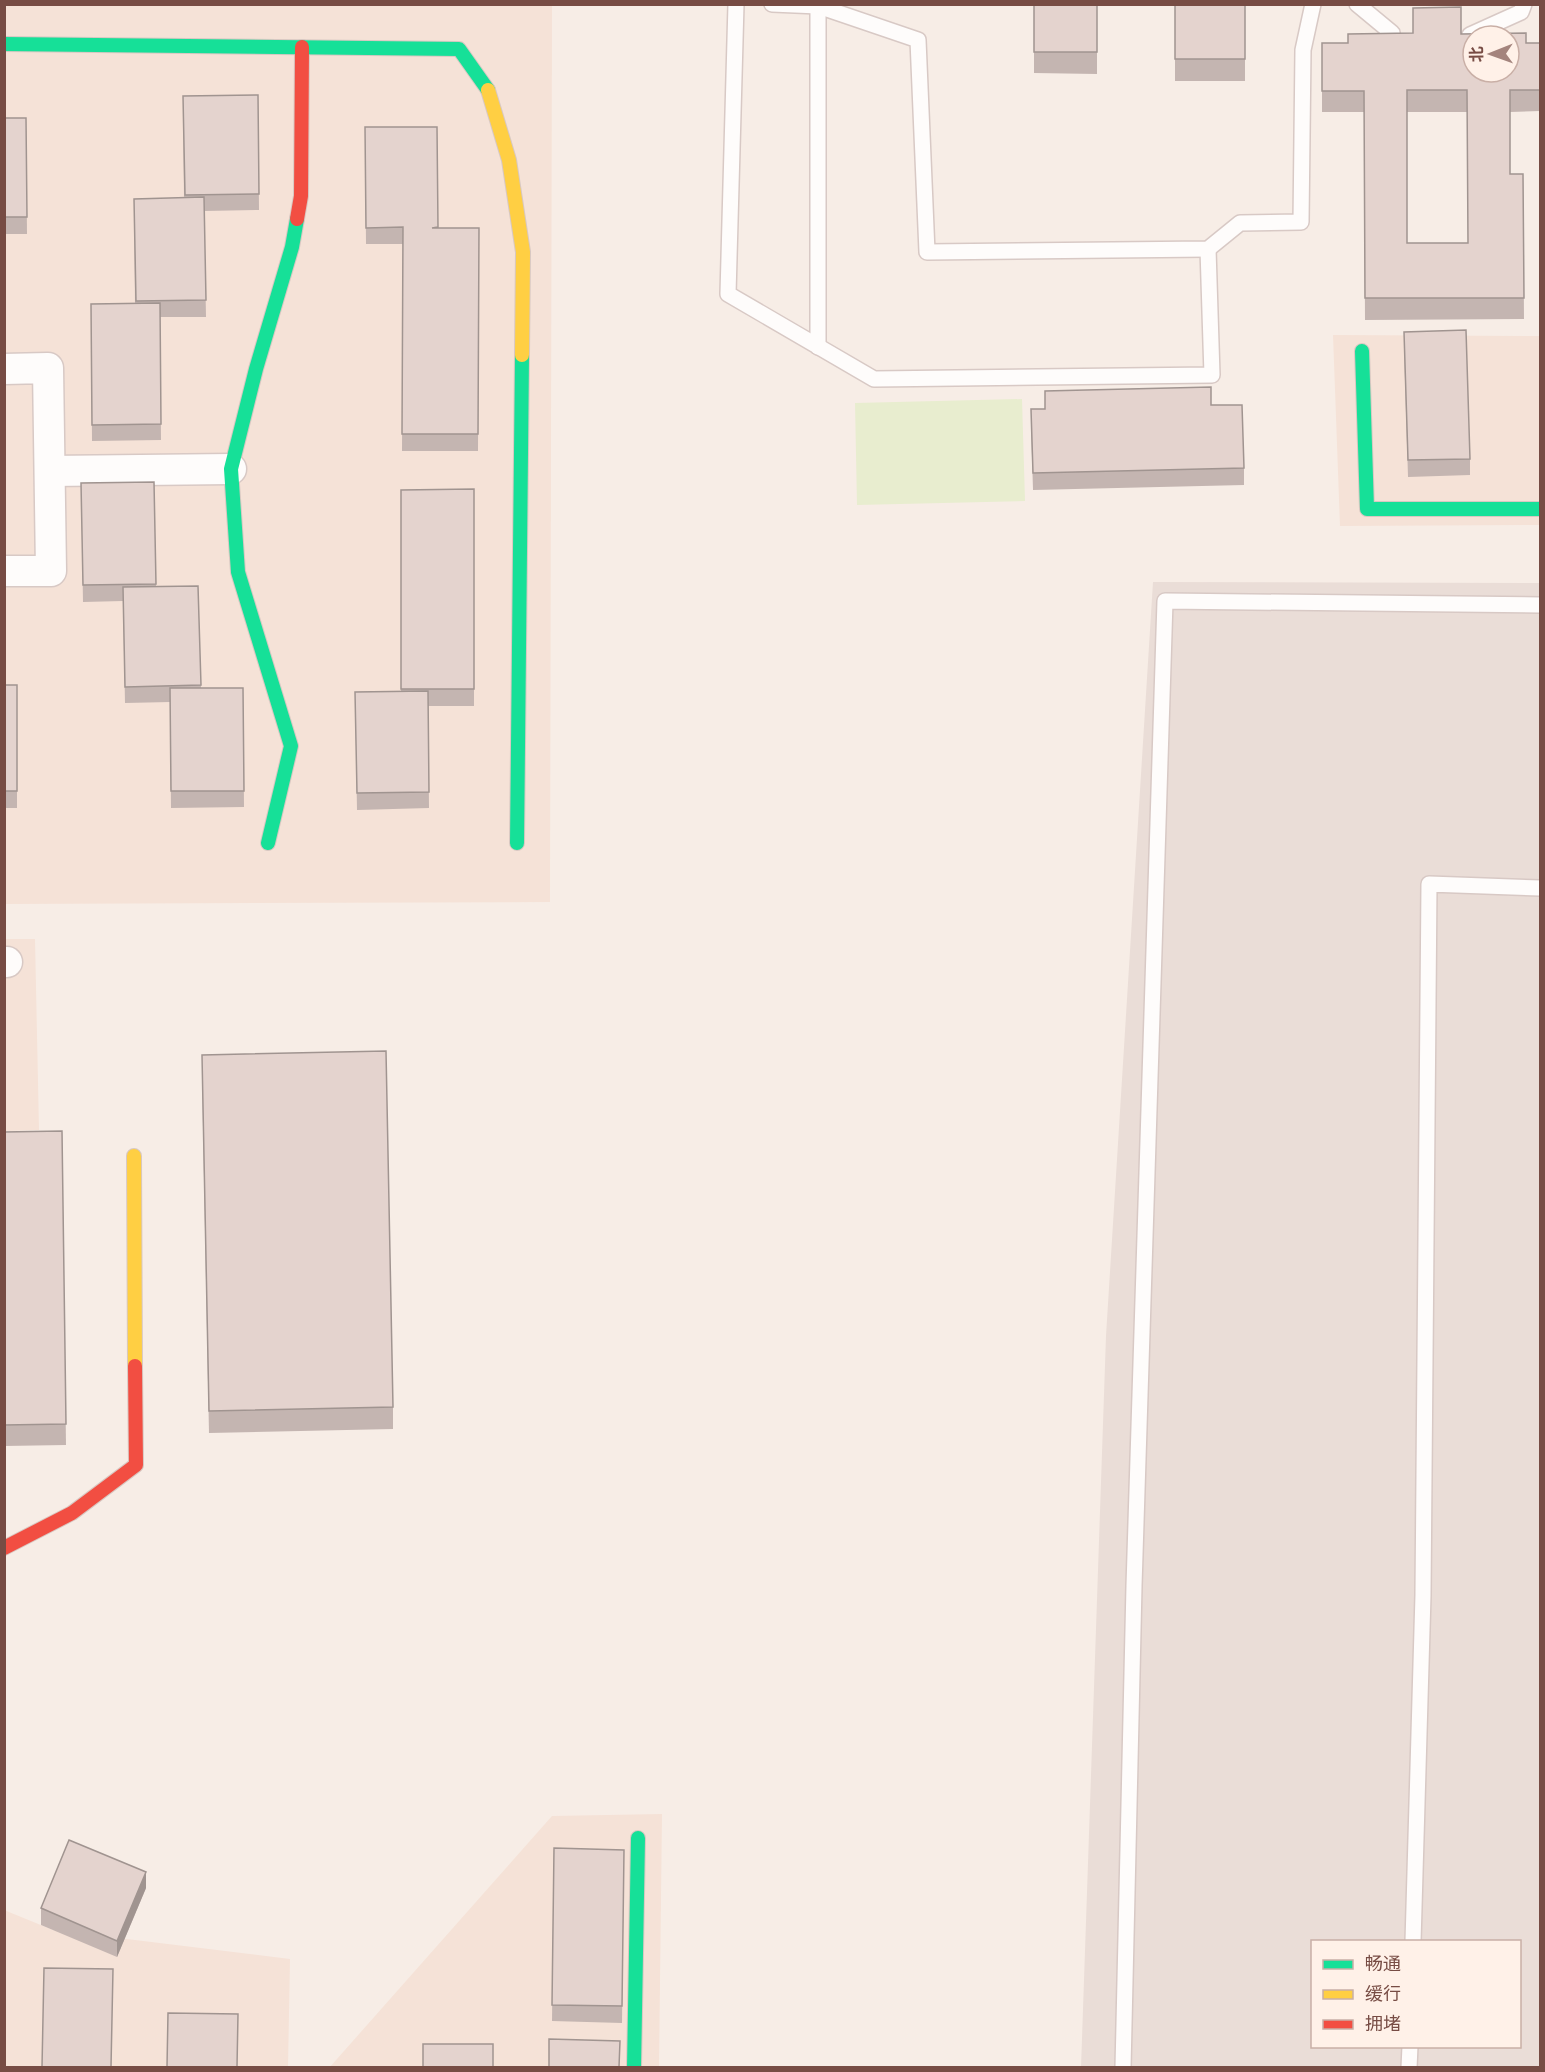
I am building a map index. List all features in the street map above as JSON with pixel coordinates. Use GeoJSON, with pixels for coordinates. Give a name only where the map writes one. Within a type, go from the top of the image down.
{"type":"FeatureCollection","features":[{"type":"Feature","properties":{"kind":"street"},"geometry":{"type":"LineString","coordinates":[[4,44],[459,49],[487,85],[509,160],[523,252],[517,843]]}},
{"type":"Feature","properties":{"kind":"street"},"geometry":{"type":"LineString","coordinates":[[268,843],[291,746],[238,572],[231,469],[256,369],[292,247],[301,196],[302,47]]}},
{"type":"Feature","properties":{"kind":"street"},"geometry":{"type":"LineString","coordinates":[[1362,351],[1367,508],[1540,509]]}},
{"type":"Feature","properties":{"kind":"street"},"geometry":{"type":"LineString","coordinates":[[4,369],[48,368],[51,571],[4,571]]}},
{"type":"Feature","properties":{"kind":"street"},"geometry":{"type":"LineString","coordinates":[[50,471],[231,469]]}},
{"type":"Feature","properties":{"kind":"street"},"geometry":{"type":"LineString","coordinates":[[4,1548],[72,1513],[136,1465],[134,1156]]}},
{"type":"Feature","properties":{"kind":"street"},"geometry":{"type":"LineString","coordinates":[[634,2067],[638,1838]]}},
{"type":"Feature","properties":{"kind":"lane"},"geometry":{"type":"LineString","coordinates":[[736,4],[728,294],[874,379],[1212,375],[1208,249]]}},
{"type":"Feature","properties":{"kind":"lane"},"geometry":{"type":"LineString","coordinates":[[772,4],[818,6],[918,40],[927,252],[1208,249],[1239,223],[1302,222],[1303,50],[1313,4]]}},
{"type":"Feature","properties":{"kind":"lane"},"geometry":{"type":"LineString","coordinates":[[1357,4],[1392,33]]}},
{"type":"Feature","properties":{"kind":"lane"},"geometry":{"type":"LineString","coordinates":[[1494,24],[1521,12],[1524,4]]}},
{"type":"Feature","properties":{"kind":"lane"},"geometry":{"type":"LineString","coordinates":[[818,6],[818,347]]}},
{"type":"Feature","properties":{"kind":"lane"},"geometry":{"type":"LineString","coordinates":[[1124,2067],[1134,1574],[1165,601],[1540,605]]}},
{"type":"Feature","properties":{"kind":"lane"},"geometry":{"type":"LineString","coordinates":[[1413,1940],[1423,1595],[1429,884],[1540,888]]}},
{"type":"Feature","properties":{"kind":"lane"},"geometry":{"type":"LineString","coordinates":[[1409,2067],[1410,2048]]}},
{"type":"Feature","properties":{"kind":"shaded area"},"geometry":{"type":"Polygon","coordinates":[[[4,5],[552,5],[550,902],[5,904],[4,5]]]}},
{"type":"Feature","properties":{"kind":"shaded area"},"geometry":{"type":"Polygon","coordinates":[[[1333,335],[1540,336],[1540,525],[1340,526],[1333,335]]]}},
{"type":"Feature","properties":{"kind":"shaded area"},"geometry":{"type":"Polygon","coordinates":[[[1153,582],[1540,583],[1540,2067],[1081,2068],[1106,1336],[1153,582]]]}},
{"type":"Feature","properties":{"kind":"shaded area"},"geometry":{"type":"Polygon","coordinates":[[[4,939],[35,939],[39,1130],[5,1131],[4,939]]]}},
{"type":"Feature","properties":{"kind":"shaded area"},"geometry":{"type":"Polygon","coordinates":[[[662,1814],[659,2067],[329,2068],[552,1816],[662,1814]]]}},
{"type":"Feature","properties":{"kind":"shaded area"},"geometry":{"type":"Polygon","coordinates":[[[4,1910],[53,1930],[290,1959],[288,2067],[5,2067],[4,1910]]]}},
{"type":"Feature","properties":{"kind":"green space"},"geometry":{"type":"Polygon","coordinates":[[[1022,399],[1025,501],[857,505],[855,403],[1022,399]]]}},
{"type":"Feature","properties":{"kind":"building"},"geometry":{"type":"Polygon","coordinates":[[[1034,4],[1097,4],[1097,52],[1034,52],[1034,4]]]}},
{"type":"Feature","properties":{"kind":"building"},"geometry":{"type":"Polygon","coordinates":[[[1175,4],[1245,4],[1245,59],[1175,59],[1175,4]]]}},
{"type":"Feature","properties":{"kind":"building"},"geometry":{"type":"Polygon","coordinates":[[[1461,7],[1461,84],[1521,84],[1521,33],[1526,33],[1526,43],[1540,43],[1540,90],[1510,90],[1510,174],[1523,174],[1524,298],[1365,298],[1364,91],[1322,91],[1322,43],[1348,43],[1348,34],[1413,33],[1413,8],[1461,7]],[[1407,90],[1407,243],[1468,243],[1467,90],[1407,90]]]}},
{"type":"Feature","properties":{"kind":"building"},"geometry":{"type":"Polygon","coordinates":[[[258,95],[259,194],[185,195],[183,96],[258,95]]]}},
{"type":"Feature","properties":{"kind":"building"},"geometry":{"type":"Polygon","coordinates":[[[4,118],[26,118],[27,217],[4,217],[4,118]]]}},
{"type":"Feature","properties":{"kind":"building"},"geometry":{"type":"Polygon","coordinates":[[[365,127],[437,127],[438,227],[432,228],[479,228],[478,434],[402,434],[403,227],[366,228],[365,127]]]}},
{"type":"Feature","properties":{"kind":"building"},"geometry":{"type":"Polygon","coordinates":[[[204,197],[206,300],[136,301],[134,199],[204,197]]]}},
{"type":"Feature","properties":{"kind":"building"},"geometry":{"type":"Polygon","coordinates":[[[160,303],[161,424],[92,425],[91,304],[160,303]]]}},
{"type":"Feature","properties":{"kind":"building"},"geometry":{"type":"Polygon","coordinates":[[[1466,330],[1470,459],[1408,460],[1404,332],[1466,330]]]}},
{"type":"Feature","properties":{"kind":"building"},"geometry":{"type":"Polygon","coordinates":[[[1211,387],[1211,405],[1242,405],[1244,468],[1033,473],[1031,409],[1045,409],[1045,391],[1211,387]]]}},
{"type":"Feature","properties":{"kind":"building"},"geometry":{"type":"Polygon","coordinates":[[[154,482],[156,584],[83,585],[81,483],[154,482]]]}},
{"type":"Feature","properties":{"kind":"building"},"geometry":{"type":"Polygon","coordinates":[[[474,489],[474,689],[401,689],[401,490],[474,489]]]}},
{"type":"Feature","properties":{"kind":"building"},"geometry":{"type":"Polygon","coordinates":[[[198,586],[201,685],[125,687],[123,587],[198,586]]]}},
{"type":"Feature","properties":{"kind":"building"},"geometry":{"type":"Polygon","coordinates":[[[4,685],[17,685],[17,791],[4,791],[4,685]]]}},
{"type":"Feature","properties":{"kind":"building"},"geometry":{"type":"Polygon","coordinates":[[[170,688],[243,688],[244,791],[171,791],[170,688]]]}},
{"type":"Feature","properties":{"kind":"building"},"geometry":{"type":"Polygon","coordinates":[[[428,691],[429,792],[357,793],[355,692],[428,691]]]}},
{"type":"Feature","properties":{"kind":"building"},"geometry":{"type":"Polygon","coordinates":[[[386,1051],[393,1407],[209,1411],[202,1055],[386,1051]]]}},
{"type":"Feature","properties":{"kind":"building"},"geometry":{"type":"Polygon","coordinates":[[[62,1131],[66,1424],[4,1425],[4,1132],[62,1131]]]}},
{"type":"Feature","properties":{"kind":"building"},"geometry":{"type":"Polygon","coordinates":[[[69,1840],[146,1872],[117,1941],[41,1908],[69,1840]]]}},
{"type":"Feature","properties":{"kind":"building"},"geometry":{"type":"Polygon","coordinates":[[[554,1848],[624,1850],[622,2006],[552,2005],[554,1848]]]}},
{"type":"Feature","properties":{"kind":"building"},"geometry":{"type":"Polygon","coordinates":[[[44,1968],[113,1969],[111,2067],[42,2067],[44,1968]]]}},
{"type":"Feature","properties":{"kind":"building"},"geometry":{"type":"Polygon","coordinates":[[[168,2013],[238,2014],[237,2067],[167,2067],[168,2013]]]}},
{"type":"Feature","properties":{"kind":"building"},"geometry":{"type":"Polygon","coordinates":[[[549,2039],[620,2041],[619,2067],[549,2067],[549,2039]]]}},
{"type":"Feature","properties":{"kind":"building"},"geometry":{"type":"Polygon","coordinates":[[[423,2044],[493,2044],[493,2067],[423,2067],[423,2044]]]}},
{"type":"Feature","properties":{"kind":"traffic: fast"},"geometry":{"type":"LineString","coordinates":[[4,44],[459,49],[488,90]]}},
{"type":"Feature","properties":{"kind":"traffic: fast"},"geometry":{"type":"LineString","coordinates":[[268,843],[291,746],[238,572],[231,469],[256,369],[292,247],[297,219]]}},
{"type":"Feature","properties":{"kind":"traffic: fast"},"geometry":{"type":"LineString","coordinates":[[1362,351],[1367,509],[1540,509]]}},
{"type":"Feature","properties":{"kind":"traffic: fast"},"geometry":{"type":"LineString","coordinates":[[517,843],[522,355]]}},
{"type":"Feature","properties":{"kind":"traffic: fast"},"geometry":{"type":"LineString","coordinates":[[634,2068],[638,1838]]}},
{"type":"Feature","properties":{"kind":"traffic: slow"},"geometry":{"type":"LineString","coordinates":[[488,90],[509,160],[523,252],[522,355]]}},
{"type":"Feature","properties":{"kind":"traffic: slow"},"geometry":{"type":"LineString","coordinates":[[134,1156],[135,1366]]}},
{"type":"Feature","properties":{"kind":"traffic: jam"},"geometry":{"type":"LineString","coordinates":[[297,219],[301,196],[302,47]]}},
{"type":"Feature","properties":{"kind":"traffic: jam"},"geometry":{"type":"LineString","coordinates":[[4,1548],[72,1513],[136,1465],[135,1366]]}}]}
